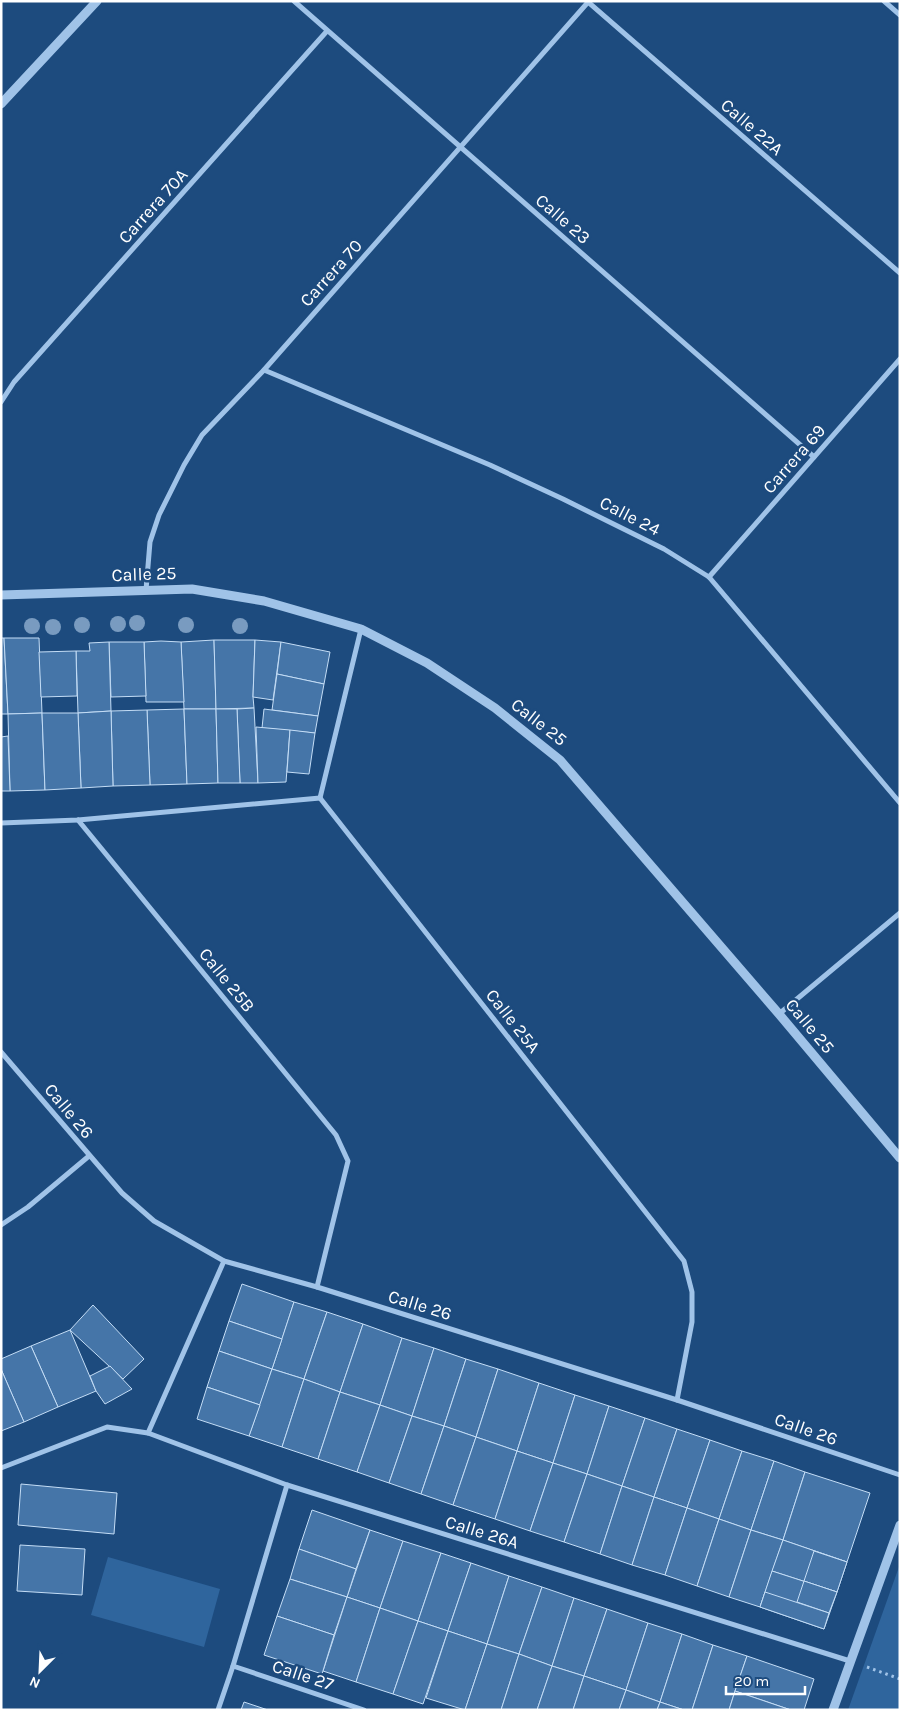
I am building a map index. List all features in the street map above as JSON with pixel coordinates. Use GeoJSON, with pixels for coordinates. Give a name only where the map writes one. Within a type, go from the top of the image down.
{"type":"FeatureCollection","features":[{"type":"Feature","properties":{"kind":"street"},"geometry":{"type":"LineString","coordinates":[[1,104],[96,1]]}},
{"type":"Feature","properties":{"kind":"street","name":"Calle 23"},"geometry":{"type":"LineString","coordinates":[[294,1],[814,458]]}},
{"type":"Feature","properties":{"kind":"street"},"geometry":{"type":"LineString","coordinates":[[884,1],[900,15]]}},
{"type":"Feature","properties":{"kind":"street","name":"Carrera 70"},"geometry":{"type":"LineString","coordinates":[[146,590],[150,542],[159,515],[171,488],[202,436],[264,370],[588,2]]}},
{"type":"Feature","properties":{"kind":"street","name":"Calle 22A"},"geometry":{"type":"LineString","coordinates":[[588,2],[900,272]]}},
{"type":"Feature","properties":{"kind":"street","name":"Carrera 70A"},"geometry":{"type":"LineString","coordinates":[[1,402],[14,382],[327,31]]}},
{"type":"Feature","properties":{"kind":"street","name":"Carrera 69"},"geometry":{"type":"LineString","coordinates":[[709,577],[900,359]]}},
{"type":"Feature","properties":{"kind":"street","name":"Calle 24"},"geometry":{"type":"LineString","coordinates":[[264,370],[490,464],[664,549],[709,577],[900,803]]}},
{"type":"Feature","properties":{"kind":"street","name":"Calle 25"},"geometry":{"type":"LineString","coordinates":[[1,595],[192,589],[264,601],[361,629],[428,663],[495,708],[560,760],[779,1014],[900,1158]]}},
{"type":"Feature","properties":{"kind":"street"},"geometry":{"type":"LineString","coordinates":[[1,823],[78,820],[320,798],[361,629]]}},
{"type":"Feature","properties":{"kind":"street","name":"Calle 25A"},"geometry":{"type":"LineString","coordinates":[[320,798],[684,1261],[692,1292],[692,1322],[676,1400]]}},
{"type":"Feature","properties":{"kind":"street","name":"Calle 25B"},"geometry":{"type":"LineString","coordinates":[[78,820],[336,1135],[348,1161],[317,1287]]}},
{"type":"Feature","properties":{"kind":"street"},"geometry":{"type":"LineString","coordinates":[[779,1014],[900,913]]}},
{"type":"Feature","properties":{"kind":"street","name":"Calle 26"},"geometry":{"type":"LineString","coordinates":[[1,1052],[122,1193],[154,1221],[224,1261],[317,1287],[676,1400],[900,1475]]}},
{"type":"Feature","properties":{"kind":"street"},"geometry":{"type":"LineString","coordinates":[[1,1225],[28,1207],[89,1156]]}},
{"type":"Feature","properties":{"kind":"street"},"geometry":{"type":"LineString","coordinates":[[148,1434],[224,1261]]}},
{"type":"Feature","properties":{"kind":"street","name":"Calle 26A"},"geometry":{"type":"LineString","coordinates":[[1,1468],[107,1427],[148,1434],[287,1485],[850,1661]]}},
{"type":"Feature","properties":{"kind":"street"},"geometry":{"type":"LineString","coordinates":[[218,1710],[287,1485]]}},
{"type":"Feature","properties":{"kind":"street"},"geometry":{"type":"LineString","coordinates":[[833,1710],[900,1525]]}},
{"type":"Feature","properties":{"kind":"street","name":"Calle 27"},"geometry":{"type":"LineString","coordinates":[[233,1666],[364,1710]]}},
{"type":"Feature","properties":{"kind":"path"},"geometry":{"type":"LineString","coordinates":[[863,1666],[900,1679]]}},
{"type":"Feature","properties":{"kind":"shaded area"},"geometry":{"type":"Polygon","coordinates":[[[108,1557],[220,1589],[204,1647],[91,1615],[108,1557]]]}},
{"type":"Feature","properties":{"kind":"shaded area"},"geometry":{"type":"Polygon","coordinates":[[[900,1564],[900,1710],[848,1710],[900,1564]]]}},
{"type":"Feature","properties":{"kind":"building"},"geometry":{"type":"Polygon","coordinates":[[[1,638],[4,638],[8,714],[1,714],[1,638]]]}},
{"type":"Feature","properties":{"kind":"building"},"geometry":{"type":"Polygon","coordinates":[[[4,638],[39,638],[42,713],[8,714],[4,638]]]}},
{"type":"Feature","properties":{"kind":"building"},"geometry":{"type":"Polygon","coordinates":[[[214,640],[216,709],[184,709],[181,642],[214,640]]]}},
{"type":"Feature","properties":{"kind":"building"},"geometry":{"type":"Polygon","coordinates":[[[214,640],[255,640],[254,708],[216,709],[214,640]]]}},
{"type":"Feature","properties":{"kind":"building"},"geometry":{"type":"Polygon","coordinates":[[[255,640],[281,642],[273,700],[253,697],[255,640]]]}},
{"type":"Feature","properties":{"kind":"building"},"geometry":{"type":"Polygon","coordinates":[[[109,642],[144,642],[146,696],[111,697],[109,642]]]}},
{"type":"Feature","properties":{"kind":"building"},"geometry":{"type":"Polygon","coordinates":[[[109,642],[111,711],[78,713],[76,651],[90,651],[89,643],[109,642]]]}},
{"type":"Feature","properties":{"kind":"building"},"geometry":{"type":"Polygon","coordinates":[[[144,642],[181,642],[184,702],[146,702],[144,642]]]}},
{"type":"Feature","properties":{"kind":"building"},"geometry":{"type":"Polygon","coordinates":[[[281,642],[330,652],[324,684],[277,674],[281,642]]]}},
{"type":"Feature","properties":{"kind":"building"},"geometry":{"type":"Polygon","coordinates":[[[76,651],[77,696],[41,697],[39,652],[76,651]]]}},
{"type":"Feature","properties":{"kind":"building"},"geometry":{"type":"Polygon","coordinates":[[[277,674],[324,684],[318,716],[272,710],[277,674]]]}},
{"type":"Feature","properties":{"kind":"building"},"geometry":{"type":"Polygon","coordinates":[[[254,708],[258,783],[240,783],[237,709],[254,708]]]}},
{"type":"Feature","properties":{"kind":"building"},"geometry":{"type":"Polygon","coordinates":[[[184,709],[187,784],[150,785],[147,710],[184,709]]]}},
{"type":"Feature","properties":{"kind":"building"},"geometry":{"type":"Polygon","coordinates":[[[184,709],[216,709],[218,783],[187,784],[184,709]]]}},
{"type":"Feature","properties":{"kind":"building"},"geometry":{"type":"Polygon","coordinates":[[[216,709],[237,709],[240,783],[218,783],[216,709]]]}},
{"type":"Feature","properties":{"kind":"building"},"geometry":{"type":"Polygon","coordinates":[[[264,709],[318,716],[315,733],[262,728],[264,709]]]}},
{"type":"Feature","properties":{"kind":"building"},"geometry":{"type":"Polygon","coordinates":[[[147,710],[150,785],[113,786],[111,711],[147,710]]]}},
{"type":"Feature","properties":{"kind":"building"},"geometry":{"type":"Polygon","coordinates":[[[111,711],[113,786],[81,788],[78,713],[111,711]]]}},
{"type":"Feature","properties":{"kind":"building"},"geometry":{"type":"Polygon","coordinates":[[[42,713],[45,790],[10,791],[8,714],[42,713]]]}},
{"type":"Feature","properties":{"kind":"building"},"geometry":{"type":"Polygon","coordinates":[[[42,713],[78,713],[81,788],[45,790],[42,713]]]}},
{"type":"Feature","properties":{"kind":"building"},"geometry":{"type":"Polygon","coordinates":[[[256,727],[290,730],[286,782],[258,783],[256,727]]]}},
{"type":"Feature","properties":{"kind":"building"},"geometry":{"type":"Polygon","coordinates":[[[290,730],[315,733],[309,774],[287,772],[290,730]]]}},
{"type":"Feature","properties":{"kind":"building"},"geometry":{"type":"Polygon","coordinates":[[[8,736],[10,791],[1,791],[1,737],[8,736]]]}},
{"type":"Feature","properties":{"kind":"building"},"geometry":{"type":"Polygon","coordinates":[[[242,1284],[294,1302],[282,1339],[229,1321],[242,1284]]]}},
{"type":"Feature","properties":{"kind":"building"},"geometry":{"type":"Polygon","coordinates":[[[294,1302],[327,1312],[304,1379],[272,1369],[294,1302]]]}},
{"type":"Feature","properties":{"kind":"building"},"geometry":{"type":"Polygon","coordinates":[[[93,1305],[144,1359],[123,1379],[70,1330],[93,1305]]]}},
{"type":"Feature","properties":{"kind":"building"},"geometry":{"type":"Polygon","coordinates":[[[327,1312],[363,1324],[340,1392],[304,1379],[327,1312]]]}},
{"type":"Feature","properties":{"kind":"building"},"geometry":{"type":"Polygon","coordinates":[[[229,1321],[282,1339],[272,1369],[219,1351],[229,1321]]]}},
{"type":"Feature","properties":{"kind":"building"},"geometry":{"type":"Polygon","coordinates":[[[363,1324],[402,1338],[380,1405],[340,1392],[363,1324]]]}},
{"type":"Feature","properties":{"kind":"building"},"geometry":{"type":"Polygon","coordinates":[[[70,1330],[96,1391],[58,1407],[31,1346],[70,1330]]]}},
{"type":"Feature","properties":{"kind":"building"},"geometry":{"type":"Polygon","coordinates":[[[402,1338],[434,1348],[412,1416],[380,1405],[402,1338]]]}},
{"type":"Feature","properties":{"kind":"building"},"geometry":{"type":"Polygon","coordinates":[[[31,1346],[58,1407],[24,1422],[1,1369],[1,1359],[31,1346]]]}},
{"type":"Feature","properties":{"kind":"building"},"geometry":{"type":"Polygon","coordinates":[[[434,1348],[466,1359],[444,1426],[412,1416],[434,1348]]]}},
{"type":"Feature","properties":{"kind":"building"},"geometry":{"type":"Polygon","coordinates":[[[219,1351],[272,1369],[260,1405],[207,1387],[219,1351]]]}},
{"type":"Feature","properties":{"kind":"building"},"geometry":{"type":"Polygon","coordinates":[[[466,1359],[498,1369],[476,1437],[444,1426],[466,1359]]]}},
{"type":"Feature","properties":{"kind":"building"},"geometry":{"type":"Polygon","coordinates":[[[110,1366],[132,1389],[105,1404],[96,1391],[90,1376],[110,1366]]]}},
{"type":"Feature","properties":{"kind":"building"},"geometry":{"type":"Polygon","coordinates":[[[1,1369],[24,1422],[1,1431],[1,1369]]]}},
{"type":"Feature","properties":{"kind":"building"},"geometry":{"type":"Polygon","coordinates":[[[272,1369],[304,1379],[282,1447],[249,1436],[272,1369]]]}},
{"type":"Feature","properties":{"kind":"building"},"geometry":{"type":"Polygon","coordinates":[[[498,1369],[539,1383],[517,1451],[476,1437],[498,1369]]]}},
{"type":"Feature","properties":{"kind":"building"},"geometry":{"type":"Polygon","coordinates":[[[304,1379],[340,1392],[318,1459],[282,1447],[304,1379]]]}},
{"type":"Feature","properties":{"kind":"building"},"geometry":{"type":"Polygon","coordinates":[[[539,1383],[575,1395],[553,1463],[517,1451],[539,1383]]]}},
{"type":"Feature","properties":{"kind":"building"},"geometry":{"type":"Polygon","coordinates":[[[207,1387],[260,1405],[249,1436],[197,1419],[207,1387]]]}},
{"type":"Feature","properties":{"kind":"building"},"geometry":{"type":"Polygon","coordinates":[[[340,1392],[380,1405],[357,1472],[318,1459],[340,1392]]]}},
{"type":"Feature","properties":{"kind":"building"},"geometry":{"type":"Polygon","coordinates":[[[575,1395],[609,1406],[587,1474],[553,1463],[575,1395]]]}},
{"type":"Feature","properties":{"kind":"building"},"geometry":{"type":"Polygon","coordinates":[[[380,1405],[412,1416],[389,1483],[357,1472],[380,1405]]]}},
{"type":"Feature","properties":{"kind":"building"},"geometry":{"type":"Polygon","coordinates":[[[609,1406],[645,1418],[622,1486],[587,1474],[609,1406]]]}},
{"type":"Feature","properties":{"kind":"building"},"geometry":{"type":"Polygon","coordinates":[[[412,1416],[444,1426],[421,1494],[389,1483],[412,1416]]]}},
{"type":"Feature","properties":{"kind":"building"},"geometry":{"type":"Polygon","coordinates":[[[645,1418],[677,1429],[654,1497],[622,1486],[645,1418]]]}},
{"type":"Feature","properties":{"kind":"building"},"geometry":{"type":"Polygon","coordinates":[[[444,1426],[476,1437],[453,1505],[421,1494],[444,1426]]]}},
{"type":"Feature","properties":{"kind":"building"},"geometry":{"type":"Polygon","coordinates":[[[677,1429],[710,1440],[687,1508],[654,1497],[677,1429]]]}},
{"type":"Feature","properties":{"kind":"building"},"geometry":{"type":"Polygon","coordinates":[[[476,1437],[517,1451],[495,1519],[453,1505],[476,1437]]]}},
{"type":"Feature","properties":{"kind":"building"},"geometry":{"type":"Polygon","coordinates":[[[710,1440],[742,1451],[719,1519],[687,1508],[710,1440]]]}},
{"type":"Feature","properties":{"kind":"building"},"geometry":{"type":"Polygon","coordinates":[[[517,1451],[553,1463],[530,1531],[495,1519],[517,1451]]]}},
{"type":"Feature","properties":{"kind":"building"},"geometry":{"type":"Polygon","coordinates":[[[742,1451],[774,1461],[751,1530],[719,1519],[742,1451]]]}},
{"type":"Feature","properties":{"kind":"building"},"geometry":{"type":"Polygon","coordinates":[[[774,1461],[805,1472],[783,1540],[751,1530],[774,1461]]]}},
{"type":"Feature","properties":{"kind":"building"},"geometry":{"type":"Polygon","coordinates":[[[553,1463],[587,1474],[564,1542],[530,1531],[553,1463]]]}},
{"type":"Feature","properties":{"kind":"building"},"geometry":{"type":"Polygon","coordinates":[[[805,1472],[870,1493],[847,1562],[783,1540],[805,1472]]]}},
{"type":"Feature","properties":{"kind":"building"},"geometry":{"type":"Polygon","coordinates":[[[587,1474],[622,1486],[600,1554],[564,1542],[587,1474]]]}},
{"type":"Feature","properties":{"kind":"building"},"geometry":{"type":"Polygon","coordinates":[[[21,1484],[117,1493],[114,1534],[18,1525],[21,1484]]]}},
{"type":"Feature","properties":{"kind":"building"},"geometry":{"type":"Polygon","coordinates":[[[622,1486],[654,1497],[632,1565],[600,1554],[622,1486]]]}},
{"type":"Feature","properties":{"kind":"building"},"geometry":{"type":"Polygon","coordinates":[[[654,1497],[687,1508],[665,1575],[632,1565],[654,1497]]]}},
{"type":"Feature","properties":{"kind":"building"},"geometry":{"type":"Polygon","coordinates":[[[687,1508],[719,1519],[697,1586],[665,1575],[687,1508]]]}},
{"type":"Feature","properties":{"kind":"building"},"geometry":{"type":"Polygon","coordinates":[[[312,1510],[370,1530],[356,1569],[299,1549],[312,1510]]]}},
{"type":"Feature","properties":{"kind":"building"},"geometry":{"type":"Polygon","coordinates":[[[719,1519],[751,1530],[729,1597],[697,1586],[719,1519]]]}},
{"type":"Feature","properties":{"kind":"building"},"geometry":{"type":"Polygon","coordinates":[[[370,1530],[403,1541],[380,1608],[347,1597],[370,1530]]]}},
{"type":"Feature","properties":{"kind":"building"},"geometry":{"type":"Polygon","coordinates":[[[751,1530],[783,1540],[760,1607],[729,1597],[751,1530]]]}},
{"type":"Feature","properties":{"kind":"building"},"geometry":{"type":"Polygon","coordinates":[[[783,1540],[847,1562],[837,1592],[772,1571],[783,1540]]]}},
{"type":"Feature","properties":{"kind":"building"},"geometry":{"type":"Polygon","coordinates":[[[403,1541],[441,1553],[418,1621],[380,1608],[403,1541]]]}},
{"type":"Feature","properties":{"kind":"building"},"geometry":{"type":"Polygon","coordinates":[[[20,1545],[85,1549],[82,1595],[17,1591],[20,1545]]]}},
{"type":"Feature","properties":{"kind":"building"},"geometry":{"type":"Polygon","coordinates":[[[299,1549],[356,1569],[347,1597],[290,1579],[299,1549]]]}},
{"type":"Feature","properties":{"kind":"building"},"geometry":{"type":"Polygon","coordinates":[[[814,1551],[847,1562],[837,1592],[804,1581],[814,1551]]]}},
{"type":"Feature","properties":{"kind":"building"},"geometry":{"type":"Polygon","coordinates":[[[441,1553],[471,1563],[448,1631],[418,1621],[441,1553]]]}},
{"type":"Feature","properties":{"kind":"building"},"geometry":{"type":"Polygon","coordinates":[[[471,1563],[509,1576],[487,1644],[448,1631],[471,1563]]]}},
{"type":"Feature","properties":{"kind":"building"},"geometry":{"type":"Polygon","coordinates":[[[772,1571],[837,1592],[824,1629],[760,1607],[772,1571]]]}},
{"type":"Feature","properties":{"kind":"building"},"geometry":{"type":"Polygon","coordinates":[[[509,1576],[542,1587],[519,1654],[487,1644],[509,1576]]]}},
{"type":"Feature","properties":{"kind":"building"},"geometry":{"type":"Polygon","coordinates":[[[290,1579],[347,1597],[334,1635],[277,1616],[290,1579]]]}},
{"type":"Feature","properties":{"kind":"building"},"geometry":{"type":"Polygon","coordinates":[[[804,1581],[837,1592],[829,1613],[797,1602],[804,1581]]]}},
{"type":"Feature","properties":{"kind":"building"},"geometry":{"type":"Polygon","coordinates":[[[542,1587],[574,1598],[552,1666],[519,1654],[542,1587]]]}},
{"type":"Feature","properties":{"kind":"building"},"geometry":{"type":"Polygon","coordinates":[[[765,1592],[829,1613],[824,1629],[760,1607],[765,1592]]]}},
{"type":"Feature","properties":{"kind":"building"},"geometry":{"type":"Polygon","coordinates":[[[347,1597],[380,1608],[356,1682],[323,1671],[347,1597]]]}},
{"type":"Feature","properties":{"kind":"building"},"geometry":{"type":"Polygon","coordinates":[[[574,1598],[607,1609],[584,1676],[552,1666],[574,1598]]]}},
{"type":"Feature","properties":{"kind":"building"},"geometry":{"type":"Polygon","coordinates":[[[380,1608],[418,1621],[393,1694],[356,1682],[380,1608]]]}},
{"type":"Feature","properties":{"kind":"building"},"geometry":{"type":"Polygon","coordinates":[[[607,1609],[648,1623],[626,1690],[584,1676],[607,1609]]]}},
{"type":"Feature","properties":{"kind":"building"},"geometry":{"type":"Polygon","coordinates":[[[277,1616],[334,1635],[322,1674],[264,1655],[277,1616]]]}},
{"type":"Feature","properties":{"kind":"building"},"geometry":{"type":"Polygon","coordinates":[[[418,1621],[448,1631],[423,1704],[393,1694],[418,1621]]]}},
{"type":"Feature","properties":{"kind":"building"},"geometry":{"type":"Polygon","coordinates":[[[648,1623],[682,1634],[660,1702],[626,1690],[648,1623]]]}},
{"type":"Feature","properties":{"kind":"building"},"geometry":{"type":"Polygon","coordinates":[[[448,1631],[487,1644],[465,1710],[426,1698],[448,1631]]]}},
{"type":"Feature","properties":{"kind":"building"},"geometry":{"type":"Polygon","coordinates":[[[682,1634],[713,1645],[692,1710],[684,1710],[660,1702],[682,1634]]]}},
{"type":"Feature","properties":{"kind":"building"},"geometry":{"type":"Polygon","coordinates":[[[487,1644],[519,1654],[501,1710],[465,1710],[487,1644]]]}},
{"type":"Feature","properties":{"kind":"building"},"geometry":{"type":"Polygon","coordinates":[[[713,1645],[747,1656],[729,1710],[692,1710],[713,1645]]]}},
{"type":"Feature","properties":{"kind":"building"},"geometry":{"type":"Polygon","coordinates":[[[519,1654],[552,1666],[537,1710],[501,1710],[519,1654]]]}},
{"type":"Feature","properties":{"kind":"building"},"geometry":{"type":"Polygon","coordinates":[[[747,1656],[814,1679],[804,1710],[791,1710],[735,1691],[747,1656]]]}},
{"type":"Feature","properties":{"kind":"building"},"geometry":{"type":"Polygon","coordinates":[[[552,1666],[584,1676],[573,1710],[537,1710],[552,1666]]]}},
{"type":"Feature","properties":{"kind":"building"},"geometry":{"type":"Polygon","coordinates":[[[584,1676],[626,1690],[619,1710],[573,1710],[584,1676]]]}},
{"type":"Feature","properties":{"kind":"building"},"geometry":{"type":"Polygon","coordinates":[[[626,1690],[660,1702],[657,1710],[619,1710],[626,1690]]]}},
{"type":"Feature","properties":{"kind":"building"},"geometry":{"type":"Polygon","coordinates":[[[735,1691],[791,1710],[729,1710],[735,1691]]]}},
{"type":"Feature","properties":{"kind":"building"},"geometry":{"type":"Polygon","coordinates":[[[244,1702],[268,1710],[241,1710],[244,1702]]]}},
{"type":"Feature","properties":{"kind":"building"},"geometry":{"type":"Polygon","coordinates":[[[660,1702],[684,1710],[657,1710],[660,1702]]]}}]}
